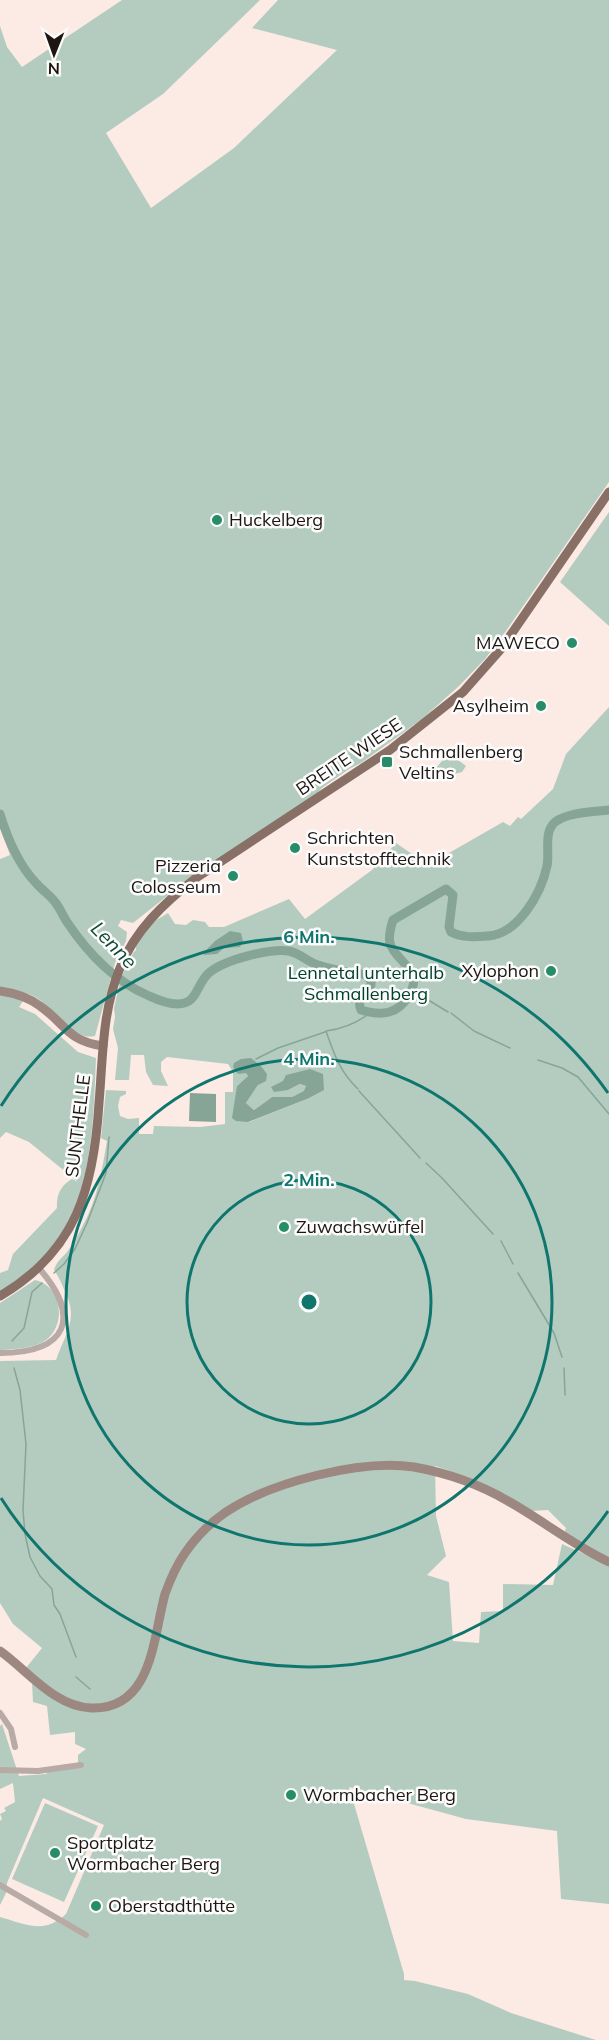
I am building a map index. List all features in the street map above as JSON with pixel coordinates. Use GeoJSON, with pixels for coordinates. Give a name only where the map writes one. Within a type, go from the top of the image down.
{"type":"FeatureCollection","features":[{"type":"Feature","properties":{"kind":"main road","name":"BREITE WIESE"},"geometry":{"type":"LineString","coordinates":[[108,1009],[120,967],[130,947],[164,904],[196,878],[371,763],[463,692],[501,649],[609,492]]}},
{"type":"Feature","properties":{"kind":"main road"},"geometry":{"type":"LineString","coordinates":[[0,991],[24,997],[41,1006],[76,1039],[103,1046]]}},
{"type":"Feature","properties":{"kind":"main road","name":"SUNTHELLE"},"geometry":{"type":"LineString","coordinates":[[0,1296],[25,1280],[38,1267],[69,1228],[80,1208],[89,1181],[95,1150],[108,1009]]}},
{"type":"Feature","properties":{"kind":"main road"},"geometry":{"type":"LineString","coordinates":[[0,1651],[53,1693],[70,1703],[93,1708],[105,1707],[120,1701],[135,1690],[146,1671],[167,1588],[176,1569],[192,1543],[210,1525],[235,1506],[266,1492],[299,1481],[365,1467],[405,1466],[463,1480],[495,1494],[609,1562]]}},
{"type":"Feature","properties":{"kind":"street"},"geometry":{"type":"LineString","coordinates":[[0,1353],[31,1351],[50,1342],[62,1325],[64,1314],[62,1302],[54,1287],[38,1267]]}},
{"type":"Feature","properties":{"kind":"street"},"geometry":{"type":"LineString","coordinates":[[0,1713],[11,1729],[15,1747]]}},
{"type":"Feature","properties":{"kind":"street"},"geometry":{"type":"LineString","coordinates":[[0,1770],[30,1772],[81,1765]]}},
{"type":"Feature","properties":{"kind":"street"},"geometry":{"type":"LineString","coordinates":[[0,1885],[86,1935]]}},
{"type":"Feature","properties":{"kind":"green space"},"geometry":{"type":"Polygon","coordinates":[[[122,0],[260,0],[163,94],[106,133],[151,208],[234,148],[337,50],[252,28],[278,0],[609,0],[609,482],[506,631],[485,659],[459,686],[422,719],[322,788],[316,795],[191,877],[133,923],[121,920],[118,926],[127,932],[126,941],[115,963],[95,1036],[76,1033],[45,1004],[28,994],[19,1007],[35,1014],[78,1052],[96,1058],[91,1140],[80,1192],[57,1241],[39,1262],[0,1294],[0,1273],[8,1270],[13,1254],[57,1208],[57,1199],[62,1187],[72,1179],[78,1182],[29,1142],[6,1132],[0,1138],[0,859],[10,855],[0,827],[0,26],[7,47],[22,67],[122,0]]]}},
{"type":"Feature","properties":{"kind":"green space"},"geometry":{"type":"Polygon","coordinates":[[[609,512],[609,626],[560,582],[609,512]]]}},
{"type":"Feature","properties":{"kind":"green space","name":"Lennetal unterhalb Schmallenberg"},"geometry":{"type":"Polygon","coordinates":[[[609,707],[609,1559],[564,1533],[566,1528],[548,1510],[530,1511],[468,1477],[435,1466],[436,1516],[446,1556],[427,1575],[449,1582],[453,1641],[479,1643],[481,1612],[503,1611],[503,1584],[553,1585],[562,1544],[609,1565],[609,1904],[561,1899],[557,1831],[466,1819],[349,1787],[404,1980],[468,1994],[511,2013],[596,2040],[0,2040],[0,1917],[26,1925],[42,1926],[66,1914],[104,1825],[43,1798],[0,1905],[0,1821],[2,1819],[0,1814],[6,1811],[4,1808],[15,1802],[13,1783],[0,1789],[0,1726],[2,1724],[19,1776],[46,1774],[52,1768],[78,1764],[78,1755],[86,1749],[75,1744],[75,1732],[50,1735],[47,1706],[33,1702],[32,1683],[26,1668],[42,1648],[13,1624],[0,1603],[0,1361],[56,1360],[69,1326],[71,1310],[63,1286],[54,1270],[77,1236],[95,1196],[107,1141],[101,1138],[106,1090],[126,1091],[126,1094],[120,1097],[118,1106],[120,1116],[128,1119],[139,1118],[139,1134],[153,1134],[154,1126],[200,1127],[225,1124],[225,1092],[233,1092],[233,1072],[228,1064],[167,1057],[161,1062],[161,1071],[168,1086],[153,1085],[146,1072],[144,1055],[131,1055],[129,1080],[115,1080],[118,1048],[113,1029],[114,1008],[121,978],[136,950],[136,943],[153,922],[168,913],[175,924],[186,925],[193,920],[205,922],[209,927],[224,927],[289,899],[305,919],[372,870],[396,843],[428,865],[503,822],[510,826],[518,817],[521,819],[553,789],[566,754],[609,707]],[[310,1069],[288,1090],[300,1084],[306,1086],[305,1091],[292,1097],[272,1097],[254,1110],[246,1103],[258,1085],[247,1073],[248,1076],[237,1086],[249,1122],[307,1099],[310,1069]]]}},
{"type":"Feature","properties":{"kind":"green space"},"geometry":{"type":"Polygon","coordinates":[[[449,753],[466,766],[462,772],[450,775],[444,770],[435,769],[449,753]]]}},
{"type":"Feature","properties":{"kind":"green space"},"geometry":{"type":"Polygon","coordinates":[[[35,1280],[44,1284],[56,1297],[59,1316],[53,1333],[46,1340],[35,1345],[0,1350],[0,1303],[35,1280]]]}},
{"type":"Feature","properties":{"kind":"green space","name":"Sportplatz Wormbacher Berg"},"geometry":{"type":"Polygon","coordinates":[[[45,1803],[98,1826],[64,1902],[12,1879],[45,1803]]]}},
{"type":"Feature","properties":{"kind":"shaded area"},"geometry":{"type":"Polygon","coordinates":[[[230,931],[241,933],[243,941],[240,947],[224,948],[217,954],[204,955],[203,953],[215,941],[230,931]]]}},
{"type":"Feature","properties":{"kind":"shaded area"},"geometry":{"type":"Polygon","coordinates":[[[251,1058],[267,1074],[266,1081],[258,1085],[246,1103],[254,1110],[272,1097],[292,1097],[304,1091],[306,1086],[300,1084],[288,1090],[274,1092],[271,1087],[283,1081],[286,1075],[310,1069],[323,1074],[324,1090],[248,1122],[236,1121],[232,1118],[237,1086],[248,1076],[246,1073],[238,1074],[233,1067],[234,1063],[241,1059],[251,1058]]]}},
{"type":"Feature","properties":{"kind":"shaded area"},"geometry":{"type":"Polygon","coordinates":[[[190,1093],[216,1094],[216,1122],[189,1121],[190,1093]]]}},
{"type":"Feature","properties":{"kind":"waterway","name":"Lenne"},"geometry":{"type":"LineString","coordinates":[[0,814],[14,850],[30,876],[53,899],[92,954],[112,973],[135,989],[165,1002],[184,1003],[193,997],[210,972],[226,963],[260,953],[289,951],[319,965],[367,975],[371,985],[360,999],[361,1010],[382,1013],[394,1010],[405,1002],[414,979],[409,968],[394,952],[390,943],[393,920],[446,889],[453,895],[449,927],[451,932],[469,937],[499,934],[518,920],[534,900],[547,866],[551,826],[560,819],[574,814],[609,810]]}},
{"type":"Feature","properties":{"kind":"waterway"},"geometry":{"type":"LineString","coordinates":[[410,992],[448,1012]]}},
{"type":"Feature","properties":{"kind":"waterway"},"geometry":{"type":"LineString","coordinates":[[358,1089],[342,1069],[326,1031],[350,1025],[370,1013]]}},
{"type":"Feature","properties":{"kind":"waterway"},"geometry":{"type":"LineString","coordinates":[[451,1013],[474,1031],[510,1048]]}},
{"type":"Feature","properties":{"kind":"waterway"},"geometry":{"type":"LineString","coordinates":[[256,1059],[278,1048],[325,1032]]}},
{"type":"Feature","properties":{"kind":"waterway"},"geometry":{"type":"LineString","coordinates":[[538,1060],[562,1068],[578,1077],[609,1114]]}},
{"type":"Feature","properties":{"kind":"waterway"},"geometry":{"type":"LineString","coordinates":[[359,1091],[420,1158]]}},
{"type":"Feature","properties":{"kind":"waterway"},"geometry":{"type":"LineString","coordinates":[[54,1273],[75,1249],[87,1223],[106,1173],[109,1137]]}},
{"type":"Feature","properties":{"kind":"waterway"},"geometry":{"type":"LineString","coordinates":[[426,1163],[493,1234]]}},
{"type":"Feature","properties":{"kind":"waterway"},"geometry":{"type":"LineString","coordinates":[[501,1241],[513,1264]]}},
{"type":"Feature","properties":{"kind":"waterway"},"geometry":{"type":"LineString","coordinates":[[518,1273],[554,1333],[562,1357]]}},
{"type":"Feature","properties":{"kind":"waterway"},"geometry":{"type":"LineString","coordinates":[[12,1341],[24,1328],[32,1292],[42,1283]]}},
{"type":"Feature","properties":{"kind":"waterway"},"geometry":{"type":"LineString","coordinates":[[14,1368],[20,1390],[26,1444],[23,1510],[25,1534],[30,1557],[40,1576],[52,1589],[54,1605],[60,1614],[76,1657]]}},
{"type":"Feature","properties":{"kind":"waterway"},"geometry":{"type":"LineString","coordinates":[[564,1368],[565,1395]]}},
{"type":"Feature","properties":{"kind":"waterway"},"geometry":{"type":"LineString","coordinates":[[76,1677],[90,1689]]}},
{"type":"Feature","properties":{"kind":"place","name":"Huckelberg"},"geometry":{"type":"Point","coordinates":[217,520]}},
{"type":"Feature","properties":{"kind":"place","name":"MAWECO"},"geometry":{"type":"Point","coordinates":[572,643]}},
{"type":"Feature","properties":{"kind":"place","name":"Asylheim"},"geometry":{"type":"Point","coordinates":[541,706]}},
{"type":"Feature","properties":{"kind":"place","name":"Schmallenberg Veltins"},"geometry":{"type":"Point","coordinates":[387,762]}},
{"type":"Feature","properties":{"kind":"place","name":"Schrichten Kunststofftechnik"},"geometry":{"type":"Point","coordinates":[295,848]}},
{"type":"Feature","properties":{"kind":"place","name":"Pizzeria Colosseum"},"geometry":{"type":"Point","coordinates":[233,876]}},
{"type":"Feature","properties":{"kind":"place","name":"Xylophon"},"geometry":{"type":"Point","coordinates":[551,971]}},
{"type":"Feature","properties":{"kind":"place","name":"Zuwachswürfel"},"geometry":{"type":"Point","coordinates":[284,1227]}},
{"type":"Feature","properties":{"kind":"place","name":"Wormbacher Berg"},"geometry":{"type":"Point","coordinates":[291,1795]}},
{"type":"Feature","properties":{"kind":"place","name":"Sportplatz Wormbacher Berg"},"geometry":{"type":"Point","coordinates":[55,1853]}},
{"type":"Feature","properties":{"kind":"place","name":"Oberstadthütte"},"geometry":{"type":"Point","coordinates":[96,1906]}}]}
